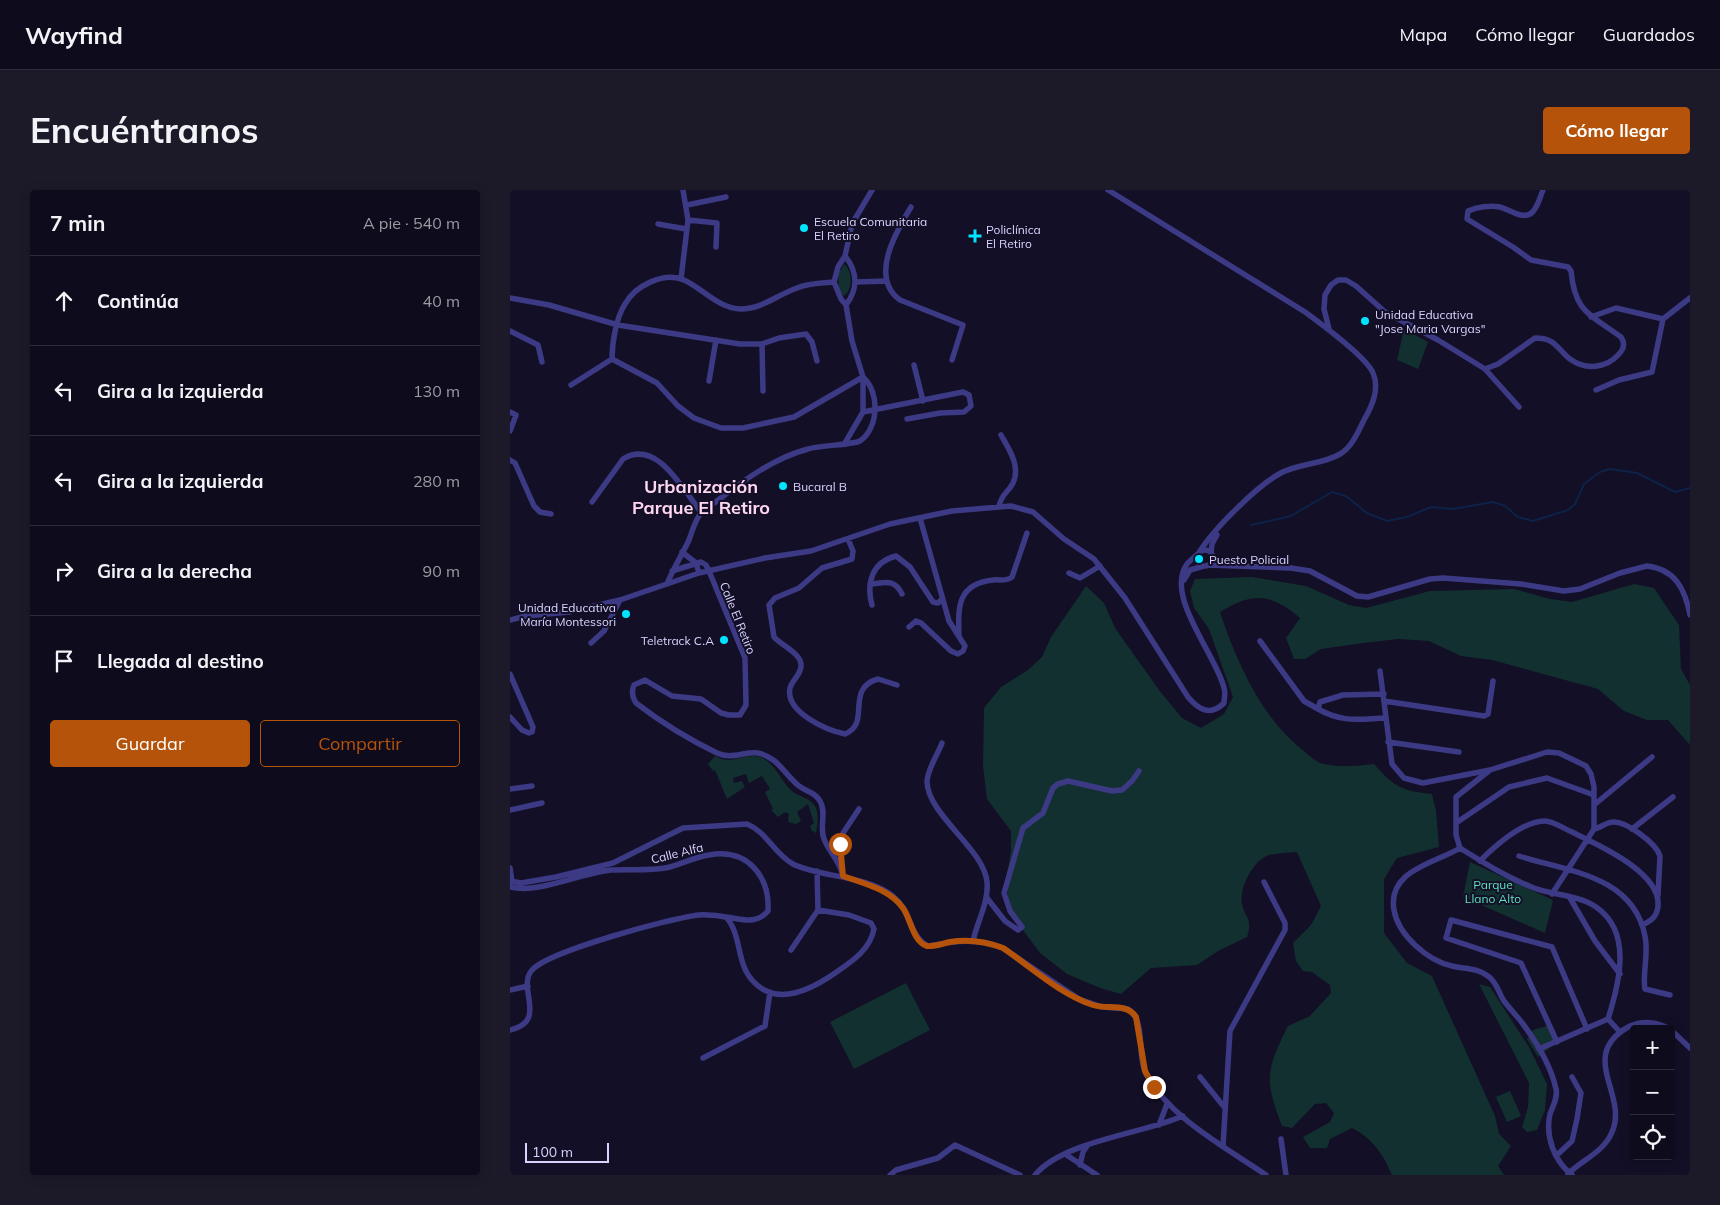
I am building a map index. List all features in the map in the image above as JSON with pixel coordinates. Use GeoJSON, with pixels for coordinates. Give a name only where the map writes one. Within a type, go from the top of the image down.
{"type":"FeatureCollection","features":[{"type":"Feature","properties":{"kind":"street"},"geometry":{"type":"LineString","coordinates":[[681,278],[688,220],[683,190]]}},
{"type":"Feature","properties":{"kind":"street"},"geometry":{"type":"LineString","coordinates":[[844,443],[863,412],[863,377],[852,341],[846,305],[841,299],[834,282],[838,267],[845,256],[852,224],[872,190]]}},
{"type":"Feature","properties":{"kind":"street"},"geometry":{"type":"LineString","coordinates":[[510,620],[526,616],[569,612],[620,600],[709,570],[764,558],[811,552],[890,524],[952,511],[1011,506],[1034,512],[1064,539],[1088,554],[1100,566],[1130,605],[1188,697],[1197,708],[1210,712],[1219,709],[1224,703],[1225,689],[1218,668],[1190,616],[1183,598],[1183,582],[1186,567],[1220,528],[1258,489],[1271,479],[1290,468],[1341,454],[1358,432],[1373,400],[1376,386],[1373,372],[1329,329],[1108,190]]}},
{"type":"Feature","properties":{"kind":"street"},"geometry":{"type":"LineString","coordinates":[[1485,369],[1498,364],[1535,338],[1549,340],[1569,358],[1581,365],[1600,366],[1611,362],[1623,349],[1624,342],[1621,337],[1591,317],[1576,300],[1568,267],[1531,260],[1467,219],[1468,211],[1476,208],[1498,206],[1523,216],[1528,215],[1532,213],[1543,190]]}},
{"type":"Feature","properties":{"kind":"street"},"geometry":{"type":"LineString","coordinates":[[687,205],[726,197]]}},
{"type":"Feature","properties":{"kind":"street"},"geometry":{"type":"LineString","coordinates":[[911,207],[891,242],[888,254],[887,281],[895,296],[900,300],[963,325],[952,360]]}},
{"type":"Feature","properties":{"kind":"street"},"geometry":{"type":"LineString","coordinates":[[688,220],[717,223],[716,247]]}},
{"type":"Feature","properties":{"kind":"street"},"geometry":{"type":"LineString","coordinates":[[658,224],[686,229]]}},
{"type":"Feature","properties":{"kind":"street"},"geometry":{"type":"LineString","coordinates":[[845,256],[851,265],[856,282],[846,305]]}},
{"type":"Feature","properties":{"kind":"street"},"geometry":{"type":"LineString","coordinates":[[571,385],[612,359],[618,325],[625,304],[642,287],[666,277],[681,278],[718,301],[738,309],[757,308],[799,287],[834,282]]}},
{"type":"Feature","properties":{"kind":"street"},"geometry":{"type":"LineString","coordinates":[[1329,329],[1324,310],[1325,295],[1331,285],[1338,280],[1346,280],[1356,286],[1385,312],[1438,340],[1485,369],[1520,407]]}},
{"type":"Feature","properties":{"kind":"street"},"geometry":{"type":"LineString","coordinates":[[856,282],[887,281]]}},
{"type":"Feature","properties":{"kind":"street"},"geometry":{"type":"LineString","coordinates":[[510,298],[550,304],[618,325],[716,340],[762,344],[779,338],[806,334],[812,342],[817,361]]}},
{"type":"Feature","properties":{"kind":"street"},"geometry":{"type":"LineString","coordinates":[[1596,390],[1627,378],[1652,372],[1662,319],[1690,298]]}},
{"type":"Feature","properties":{"kind":"street"},"geometry":{"type":"LineString","coordinates":[[1591,317],[1616,308],[1662,319]]}},
{"type":"Feature","properties":{"kind":"street"},"geometry":{"type":"LineString","coordinates":[[1314,319],[1324,310]]}},
{"type":"Feature","properties":{"kind":"street"},"geometry":{"type":"LineString","coordinates":[[510,331],[538,345],[542,362]]}},
{"type":"Feature","properties":{"kind":"street"},"geometry":{"type":"LineString","coordinates":[[709,381],[716,340]]}},
{"type":"Feature","properties":{"kind":"street"},"geometry":{"type":"LineString","coordinates":[[762,344],[763,391]]}},
{"type":"Feature","properties":{"kind":"street"},"geometry":{"type":"LineString","coordinates":[[612,359],[657,383],[678,406],[694,418],[721,428],[743,428],[794,417],[863,377]]}},
{"type":"Feature","properties":{"kind":"street"},"geometry":{"type":"LineString","coordinates":[[914,365],[923,401]]}},
{"type":"Feature","properties":{"kind":"street"},"geometry":{"type":"LineString","coordinates":[[667,584],[701,512],[733,488],[782,458],[821,445],[852,444],[866,436],[875,411],[872,391],[868,382],[863,377]]}},
{"type":"Feature","properties":{"kind":"street"},"geometry":{"type":"LineString","coordinates":[[863,412],[966,392],[971,400],[971,406],[968,410],[957,414],[940,413],[907,419]]}},
{"type":"Feature","properties":{"kind":"street"},"geometry":{"type":"LineString","coordinates":[[510,412],[514,412],[516,415],[510,431]]}},
{"type":"Feature","properties":{"kind":"street"},"geometry":{"type":"LineString","coordinates":[[999,506],[1002,495],[1012,485],[1015,478],[1015,460],[1001,435]]}},
{"type":"Feature","properties":{"kind":"street"},"geometry":{"type":"LineString","coordinates":[[592,502],[623,459],[629,455],[644,453],[658,461],[701,512]]}},
{"type":"Feature","properties":{"kind":"street"},"geometry":{"type":"LineString","coordinates":[[510,460],[515,463],[536,509],[551,514]]}},
{"type":"Feature","properties":{"kind":"street"},"geometry":{"type":"LineString","coordinates":[[909,627],[916,621],[921,623],[951,651],[958,654],[962,653],[965,646],[949,622],[920,518]]}},
{"type":"Feature","properties":{"kind":"street"},"geometry":{"type":"LineString","coordinates":[[1183,582],[1190,570],[1207,565],[1212,555],[1212,544],[1220,528]]}},
{"type":"Feature","properties":{"kind":"street"},"geometry":{"type":"LineString","coordinates":[[959,636],[958,608],[960,597],[978,584],[992,580],[1006,580],[1012,577],[1027,532]]}},
{"type":"Feature","properties":{"kind":"street"},"geometry":{"type":"LineString","coordinates":[[848,539],[853,551],[852,559],[822,568],[799,588],[775,598],[769,605],[774,637],[797,657],[801,663],[801,670],[790,688],[791,701],[793,706],[812,720],[845,734],[855,727],[858,716],[859,696],[865,685],[878,680],[897,685]]}},
{"type":"Feature","properties":{"kind":"street"},"geometry":{"type":"LineString","coordinates":[[1199,552],[1205,550],[1223,566]]}},
{"type":"Feature","properties":{"kind":"street"},"geometry":{"type":"LineString","coordinates":[[682,552],[696,563],[699,573]]}},
{"type":"Feature","properties":{"kind":"street"},"geometry":{"type":"LineString","coordinates":[[1199,552],[1198,562],[1207,565],[1310,570],[1357,596],[1368,597],[1423,581],[1443,578],[1574,590],[1647,566],[1656,567],[1672,575],[1683,588],[1690,615]]}},
{"type":"Feature","properties":{"kind":"street"},"geometry":{"type":"LineString","coordinates":[[872,605],[869,594],[875,568],[896,556],[910,567],[933,602],[938,602],[942,599]]}},
{"type":"Feature","properties":{"kind":"street"},"geometry":{"type":"LineString","coordinates":[[672,571],[696,563],[703,563],[709,570]]}},
{"type":"Feature","properties":{"kind":"street"},"geometry":{"type":"LineString","coordinates":[[1069,573],[1080,578],[1100,566]]}},
{"type":"Feature","properties":{"kind":"street","name":"Calle El Retiro"},"geometry":{"type":"LineString","coordinates":[[709,570],[745,658],[746,705],[744,711],[740,715],[729,716],[721,713],[701,699],[672,696],[645,680],[634,685],[631,690],[633,698],[636,703],[668,727],[718,754],[728,757],[758,753],[767,755],[777,762],[794,782],[813,792],[824,812],[823,837],[841,866],[843,876]]}},
{"type":"Feature","properties":{"kind":"street"},"geometry":{"type":"LineString","coordinates":[[870,584],[893,582],[898,585],[902,594]]}},
{"type":"Feature","properties":{"kind":"street"},"geometry":{"type":"LineString","coordinates":[[591,643],[604,631],[620,600]]}},
{"type":"Feature","properties":{"kind":"street"},"geometry":{"type":"LineString","coordinates":[[1260,641],[1304,701],[1335,718],[1345,720],[1386,718]]}},
{"type":"Feature","properties":{"kind":"street"},"geometry":{"type":"LineString","coordinates":[[1380,671],[1392,764],[1404,778],[1414,782],[1423,782],[1490,770],[1547,752],[1559,754],[1586,766],[1592,774],[1594,829],[1552,894]]}},
{"type":"Feature","properties":{"kind":"street"},"geometry":{"type":"LineString","coordinates":[[510,674],[533,727],[532,732],[529,733],[522,730],[510,717]]}},
{"type":"Feature","properties":{"kind":"street"},"geometry":{"type":"LineString","coordinates":[[1318,709],[1320,702],[1331,697],[1384,698],[1484,716],[1488,714],[1493,681]]}},
{"type":"Feature","properties":{"kind":"street"},"geometry":{"type":"LineString","coordinates":[[1388,742],[1459,752]]}},
{"type":"Feature","properties":{"kind":"street"},"geometry":{"type":"LineString","coordinates":[[942,743],[928,777],[928,789],[935,803],[984,870],[987,880],[987,898],[973,941]]}},
{"type":"Feature","properties":{"kind":"street"},"geometry":{"type":"LineString","coordinates":[[1594,805],[1652,757]]}},
{"type":"Feature","properties":{"kind":"street"},"geometry":{"type":"LineString","coordinates":[[1490,770],[1456,797],[1456,835],[1460,848],[1512,878],[1552,894],[1596,907],[1608,918],[1617,936],[1620,950],[1620,974],[1608,1019],[1539,1049]]}},
{"type":"Feature","properties":{"kind":"street"},"geometry":{"type":"LineString","coordinates":[[987,898],[1005,921],[1018,930],[1022,927],[1010,911],[1004,893],[1023,828],[1043,813],[1053,788],[1061,782],[1122,790],[1139,771]]}},
{"type":"Feature","properties":{"kind":"street"},"geometry":{"type":"LineString","coordinates":[[1456,823],[1509,787],[1547,778],[1594,795]]}},
{"type":"Feature","properties":{"kind":"street"},"geometry":{"type":"LineString","coordinates":[[510,789],[532,786]]}},
{"type":"Feature","properties":{"kind":"street"},"geometry":{"type":"LineString","coordinates":[[1632,829],[1673,797]]}},
{"type":"Feature","properties":{"kind":"street"},"geometry":{"type":"LineString","coordinates":[[510,810],[542,803]]}},
{"type":"Feature","properties":{"kind":"street"},"geometry":{"type":"LineString","coordinates":[[841,866],[840,844],[843,833],[859,809]]}},
{"type":"Feature","properties":{"kind":"street"},"geometry":{"type":"LineString","coordinates":[[1480,861],[1525,825],[1546,820],[1628,862],[1658,895]]}},
{"type":"Feature","properties":{"kind":"street"},"geometry":{"type":"LineString","coordinates":[[1594,829],[1609,822],[1616,822],[1646,838],[1659,852],[1656,916],[1642,925]]}},
{"type":"Feature","properties":{"kind":"street"},"geometry":{"type":"LineString","coordinates":[[510,868],[511,883],[556,877],[613,863],[683,828],[747,824],[765,835],[792,863],[818,872],[843,876],[895,898],[908,915],[915,935],[928,946],[952,941],[973,941],[1003,948],[1079,999],[1094,1005],[1120,1007],[1133,1012],[1136,1017],[1145,1071],[1167,1104],[1266,1175]]}},
{"type":"Feature","properties":{"kind":"street"},"geometry":{"type":"LineString","coordinates":[[1460,848],[1417,867],[1404,878],[1394,899],[1396,918],[1413,942],[1434,958],[1450,966],[1475,970],[1489,976],[1505,1002],[1529,1032],[1539,1049],[1556,1090],[1548,1130],[1549,1139],[1569,1174],[1600,1148],[1612,1132],[1616,1111],[1604,1071],[1604,1060],[1608,1048],[1620,1032],[1630,1027]]}},
{"type":"Feature","properties":{"kind":"street","name":"Calle Alfa"},"geometry":{"type":"LineString","coordinates":[[511,883],[525,890],[611,870],[646,871],[664,868],[710,854],[733,856],[749,863],[766,884],[768,911],[762,918],[753,921],[726,917]]}},
{"type":"Feature","properties":{"kind":"street"},"geometry":{"type":"LineString","coordinates":[[1519,856],[1566,870],[1588,874],[1606,883],[1634,909],[1642,925],[1647,948],[1645,989],[1670,995]]}},
{"type":"Feature","properties":{"kind":"street"},"geometry":{"type":"LineString","coordinates":[[791,950],[818,910],[818,872]]}},
{"type":"Feature","properties":{"kind":"street"},"geometry":{"type":"LineString","coordinates":[[1223,1146],[1230,1031],[1285,930],[1285,923],[1264,882]]}},
{"type":"Feature","properties":{"kind":"street"},"geometry":{"type":"LineString","coordinates":[[1570,898],[1595,941],[1620,974]]}},
{"type":"Feature","properties":{"kind":"street"},"geometry":{"type":"LineString","coordinates":[[510,1030],[522,1026],[528,1019],[530,1005],[528,978],[532,970],[545,960],[659,924],[700,915],[726,917],[736,932],[743,963],[752,980],[770,992],[786,994],[802,992],[818,985],[858,956],[873,936],[874,929],[871,923],[849,916],[818,910]]}},
{"type":"Feature","properties":{"kind":"street"},"geometry":{"type":"LineString","coordinates":[[1557,1042],[1521,963],[1449,940],[1446,936],[1452,919],[1552,947],[1588,1029]]}},
{"type":"Feature","properties":{"kind":"street"},"geometry":{"type":"LineString","coordinates":[[510,990],[528,986]]}},
{"type":"Feature","properties":{"kind":"street"},"geometry":{"type":"LineString","coordinates":[[703,1058],[765,1026],[770,992]]}},
{"type":"Feature","properties":{"kind":"street"},"geometry":{"type":"LineString","coordinates":[[1608,1019],[1620,1032]]}},
{"type":"Feature","properties":{"kind":"street"},"geometry":{"type":"LineString","coordinates":[[1634,1025],[1645,1022],[1662,1025]]}},
{"type":"Feature","properties":{"kind":"street"},"geometry":{"type":"LineString","coordinates":[[1675,1033],[1690,1048]]}},
{"type":"Feature","properties":{"kind":"street"},"geometry":{"type":"LineString","coordinates":[[1200,1077],[1225,1108]]}},
{"type":"Feature","properties":{"kind":"street"},"geometry":{"type":"LineString","coordinates":[[1557,1155],[1572,1141],[1577,1119],[1581,1093],[1572,1077]]}},
{"type":"Feature","properties":{"kind":"street"},"geometry":{"type":"LineString","coordinates":[[1160,1125],[1167,1104]]}},
{"type":"Feature","properties":{"kind":"street"},"geometry":{"type":"LineString","coordinates":[[1035,1175],[1044,1164],[1065,1154],[1160,1125],[1183,1116]]}},
{"type":"Feature","properties":{"kind":"street"},"geometry":{"type":"LineString","coordinates":[[1281,1139],[1286,1175]]}},
{"type":"Feature","properties":{"kind":"street"},"geometry":{"type":"LineString","coordinates":[[890,1175],[902,1168],[938,1158],[955,1145],[1020,1175]]}},
{"type":"Feature","properties":{"kind":"street"},"geometry":{"type":"LineString","coordinates":[[1080,1165],[1083,1152],[1087,1146]]}},
{"type":"Feature","properties":{"kind":"street"},"geometry":{"type":"LineString","coordinates":[[1065,1154],[1097,1175]]}},
{"type":"Feature","properties":{"kind":"green space"},"geometry":{"type":"Polygon","coordinates":[[[844,264],[849,271],[851,280],[849,289],[844,296],[839,291],[838,274],[844,264]]]}},
{"type":"Feature","properties":{"kind":"green space"},"geometry":{"type":"Polygon","coordinates":[[[1404,329],[1428,342],[1418,369],[1397,360],[1404,329]]]}},
{"type":"Feature","properties":{"kind":"green space"},"geometry":{"type":"Polygon","coordinates":[[[1252,577],[1306,586],[1349,605],[1366,608],[1430,591],[1514,589],[1550,599],[1572,602],[1634,584],[1654,588],[1679,625],[1681,669],[1690,685],[1690,745],[1668,720],[1647,720],[1624,711],[1598,689],[1492,660],[1461,656],[1429,641],[1398,639],[1363,643],[1321,649],[1305,659],[1294,659],[1286,638],[1300,618],[1289,610],[1270,600],[1261,598],[1242,601],[1220,612],[1234,651],[1252,688],[1276,723],[1305,752],[1318,762],[1327,765],[1374,764],[1393,783],[1413,791],[1432,794],[1436,811],[1439,847],[1397,858],[1384,879],[1384,933],[1407,963],[1432,976],[1495,1116],[1499,1134],[1511,1146],[1498,1166],[1504,1175],[1392,1175],[1385,1160],[1372,1142],[1352,1128],[1330,1139],[1327,1148],[1310,1148],[1303,1137],[1330,1122],[1334,1113],[1326,1103],[1315,1104],[1292,1128],[1282,1126],[1270,1085],[1270,1075],[1275,1054],[1288,1026],[1310,1016],[1331,993],[1330,985],[1312,972],[1303,971],[1296,961],[1293,943],[1311,925],[1321,906],[1297,852],[1269,855],[1263,858],[1248,875],[1242,898],[1242,904],[1249,923],[1247,937],[1218,951],[1197,965],[1151,968],[1121,994],[1100,988],[1067,974],[1040,953],[1008,910],[1007,874],[1011,851],[1011,831],[987,799],[983,766],[984,708],[1001,687],[1028,670],[1042,657],[1051,637],[1086,586],[1104,603],[1115,628],[1159,690],[1182,718],[1201,728],[1224,714],[1233,697],[1209,629],[1194,608],[1190,591],[1195,579],[1252,577]]]}},
{"type":"Feature","properties":{"kind":"green space"},"geometry":{"type":"Polygon","coordinates":[[[715,756],[727,760],[754,756],[770,763],[792,791],[815,806],[818,819],[816,833],[812,831],[810,826],[814,823],[808,804],[797,812],[801,821],[796,824],[788,822],[789,814],[785,812],[778,817],[771,810],[773,809],[765,792],[770,789],[762,776],[749,783],[746,774],[733,778],[734,783],[742,781],[745,787],[727,799],[715,770],[713,771],[708,764],[715,756]]]}},
{"type":"Feature","properties":{"kind":"green space","name":"Parque Llano Alto"},"geometry":{"type":"Polygon","coordinates":[[[1470,862],[1553,900],[1545,933],[1463,897],[1470,862]]]}},
{"type":"Feature","properties":{"kind":"green space"},"geometry":{"type":"Polygon","coordinates":[[[906,983],[930,1030],[854,1069],[830,1022],[906,983]]]}},
{"type":"Feature","properties":{"kind":"green space"},"geometry":{"type":"Polygon","coordinates":[[[1479,984],[1490,987],[1529,1047],[1547,1084],[1545,1110],[1537,1130],[1527,1132],[1522,1127],[1528,1107],[1529,1083],[1479,984]]]}},
{"type":"Feature","properties":{"kind":"green space"},"geometry":{"type":"Polygon","coordinates":[[[1547,1026],[1556,1043],[1538,1057],[1527,1039],[1533,1030],[1547,1026]]]}},
{"type":"Feature","properties":{"kind":"green space"},"geometry":{"type":"Polygon","coordinates":[[[1510,1091],[1521,1116],[1507,1122],[1496,1097],[1510,1091]]]}},
{"type":"Feature","properties":{"kind":"waterway"},"geometry":{"type":"LineString","coordinates":[[1251,525],[1291,516],[1332,492],[1346,496],[1367,513],[1387,521],[1407,517],[1431,507],[1453,509],[1493,502],[1505,506],[1518,517],[1533,521],[1568,510],[1575,504],[1584,484],[1600,472],[1610,469],[1637,473],[1675,492],[1690,488]]}},
{"type":"Feature","properties":{"kind":"place","name":"Escuela Comunitaria El Retiro"},"geometry":{"type":"Point","coordinates":[804,228]}},
{"type":"Feature","properties":{"kind":"place","name":"Policlínica El Retiro"},"geometry":{"type":"Point","coordinates":[975,236]}},
{"type":"Feature","properties":{"kind":"place","name":"Unidad Educativa \"Jose Maria Vargas\""},"geometry":{"type":"Point","coordinates":[1365,321]}},
{"type":"Feature","properties":{"kind":"place","name":"Bucaral B"},"geometry":{"type":"Point","coordinates":[783,486]}},
{"type":"Feature","properties":{"kind":"place","name":"Puesto Policial"},"geometry":{"type":"Point","coordinates":[1199,559]}},
{"type":"Feature","properties":{"kind":"place","name":"Unidad Educativa María Montessori"},"geometry":{"type":"Point","coordinates":[626,614]}},
{"type":"Feature","properties":{"kind":"place","name":"Teletrack C.A"},"geometry":{"type":"Point","coordinates":[724,640]}},
{"type":"Feature","properties":{"kind":"district","name":"Urbanización Parque El Retiro"},"geometry":{"type":"Point","coordinates":[701,496]}},
{"type":"Feature","properties":{"kind":"route"},"geometry":{"type":"LineString","coordinates":[[840,844],[843,876],[867,884],[895,898],[908,915],[915,935],[928,946],[964,940],[992,944],[1003,948],[1079,999],[1102,1007],[1120,1007],[1133,1012],[1139,1029],[1141,1056],[1145,1071],[1154,1087]]}}]}
